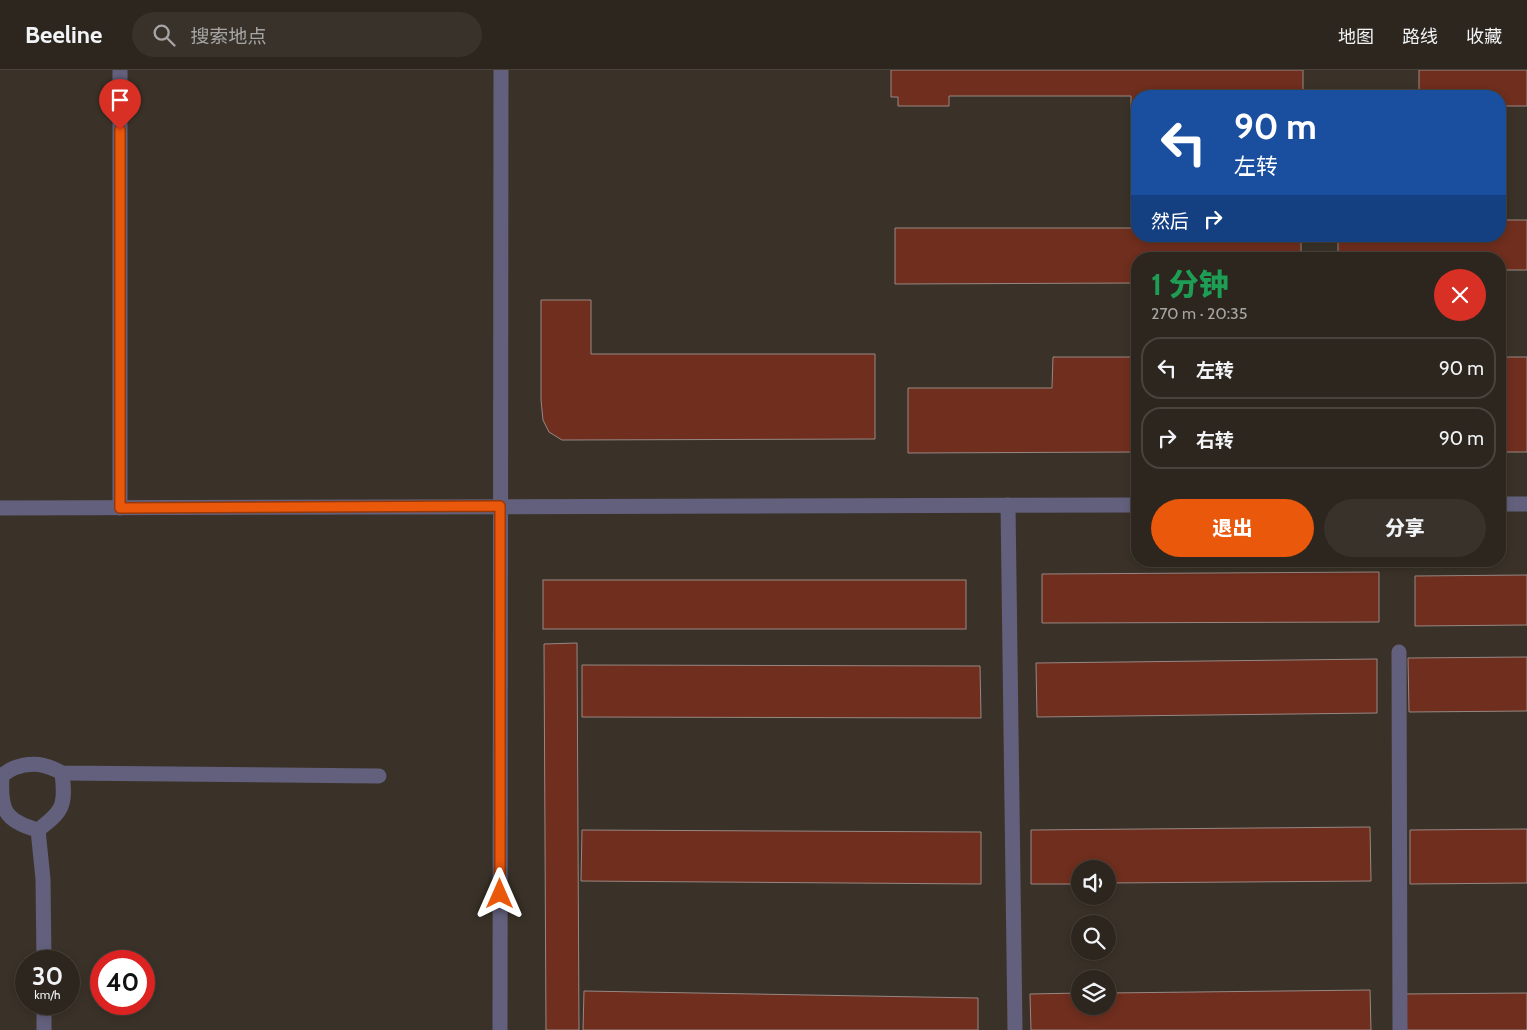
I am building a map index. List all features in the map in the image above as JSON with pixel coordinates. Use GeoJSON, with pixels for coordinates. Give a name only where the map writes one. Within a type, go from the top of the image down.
{"type":"FeatureCollection","features":[{"type":"Feature","properties":{"kind":"street"},"geometry":{"type":"LineString","coordinates":[[120,70],[120,508]]}},
{"type":"Feature","properties":{"kind":"street"},"geometry":{"type":"LineString","coordinates":[[500,1030],[501,70]]}},
{"type":"Feature","properties":{"kind":"street"},"geometry":{"type":"LineString","coordinates":[[1506,504],[1527,504]]}},
{"type":"Feature","properties":{"kind":"street"},"geometry":{"type":"LineString","coordinates":[[1008,505],[1015,1030]]}},
{"type":"Feature","properties":{"kind":"street"},"geometry":{"type":"LineString","coordinates":[[0,508],[1131,505]]}},
{"type":"Feature","properties":{"kind":"street"},"geometry":{"type":"LineString","coordinates":[[1399,652],[1400,1030]]}},
{"type":"Feature","properties":{"kind":"street"},"geometry":{"type":"LineString","coordinates":[[38,830],[21,826],[9,816],[1,799],[1,776],[13,768],[33,763],[49,766],[62,774],[379,776]]}},
{"type":"Feature","properties":{"kind":"street"},"geometry":{"type":"LineString","coordinates":[[38,830],[55,817],[62,806],[65,792],[62,774]]}},
{"type":"Feature","properties":{"kind":"street"},"geometry":{"type":"LineString","coordinates":[[38,830],[43,879],[44,950]]}},
{"type":"Feature","properties":{"kind":"street"},"geometry":{"type":"LineString","coordinates":[[44,1015],[44,1030]]}},
{"type":"Feature","properties":{"kind":"building"},"geometry":{"type":"Polygon","coordinates":[[[891,70],[1303,70],[1303,90],[1131,90],[1131,96],[949,96],[949,106],[898,106],[898,97],[891,97],[891,70]]]}},
{"type":"Feature","properties":{"kind":"building"},"geometry":{"type":"Polygon","coordinates":[[[1419,70],[1527,70],[1527,106],[1506,106],[1506,90],[1419,90],[1419,70]]]}},
{"type":"Feature","properties":{"kind":"building"},"geometry":{"type":"Polygon","coordinates":[[[1506,220],[1527,220],[1527,270],[1506,270],[1506,252],[1338,252],[1338,242],[1506,242],[1506,220]]]}},
{"type":"Feature","properties":{"kind":"building"},"geometry":{"type":"Polygon","coordinates":[[[895,228],[1131,228],[1131,242],[1301,242],[1301,252],[1131,252],[1131,283],[895,284],[895,228]]]}},
{"type":"Feature","properties":{"kind":"building"},"geometry":{"type":"Polygon","coordinates":[[[541,300],[591,300],[591,354],[875,354],[875,439],[562,440],[549,432],[543,420],[541,400],[541,300]]]}},
{"type":"Feature","properties":{"kind":"building"},"geometry":{"type":"Polygon","coordinates":[[[1053,357],[1131,357],[1131,452],[908,453],[908,388],[1052,388],[1053,357]]]}},
{"type":"Feature","properties":{"kind":"building"},"geometry":{"type":"Polygon","coordinates":[[[1506,357],[1527,357],[1527,452],[1506,452],[1506,357]]]}},
{"type":"Feature","properties":{"kind":"building"},"geometry":{"type":"Polygon","coordinates":[[[1379,572],[1379,622],[1042,623],[1042,574],[1379,572]]]}},
{"type":"Feature","properties":{"kind":"building"},"geometry":{"type":"Polygon","coordinates":[[[1527,575],[1527,625],[1415,626],[1415,576],[1527,575]]]}},
{"type":"Feature","properties":{"kind":"building"},"geometry":{"type":"Polygon","coordinates":[[[543,580],[966,580],[966,629],[543,629],[543,580]]]}},
{"type":"Feature","properties":{"kind":"building"},"geometry":{"type":"Polygon","coordinates":[[[577,643],[579,1030],[546,1030],[544,644],[577,643]]]}},
{"type":"Feature","properties":{"kind":"building"},"geometry":{"type":"Polygon","coordinates":[[[1527,657],[1527,711],[1409,712],[1408,658],[1527,657]]]}},
{"type":"Feature","properties":{"kind":"building"},"geometry":{"type":"Polygon","coordinates":[[[1377,659],[1377,713],[1037,717],[1036,663],[1377,659]]]}},
{"type":"Feature","properties":{"kind":"building"},"geometry":{"type":"Polygon","coordinates":[[[582,665],[980,666],[981,718],[582,717],[582,665]]]}},
{"type":"Feature","properties":{"kind":"building"},"geometry":{"type":"Polygon","coordinates":[[[1370,827],[1371,881],[1116,883],[1116,860],[1071,860],[1071,884],[1031,884],[1031,830],[1370,827]]]}},
{"type":"Feature","properties":{"kind":"building"},"geometry":{"type":"Polygon","coordinates":[[[1527,829],[1527,883],[1410,884],[1410,830],[1527,829]]]}},
{"type":"Feature","properties":{"kind":"building"},"geometry":{"type":"Polygon","coordinates":[[[582,830],[981,832],[981,884],[581,881],[582,830]]]}},
{"type":"Feature","properties":{"kind":"building"},"geometry":{"type":"Polygon","coordinates":[[[1370,990],[1371,1030],[1031,1030],[1030,994],[1071,993],[1071,1015],[1116,1015],[1116,993],[1370,990]]]}},
{"type":"Feature","properties":{"kind":"building"},"geometry":{"type":"Polygon","coordinates":[[[584,991],[978,998],[978,1030],[583,1030],[584,991]]]}},
{"type":"Feature","properties":{"kind":"building"},"geometry":{"type":"Polygon","coordinates":[[[1527,993],[1527,1030],[1403,1030],[1403,994],[1527,993]]]}},
{"type":"Feature","properties":{"kind":"route"},"geometry":{"type":"LineString","coordinates":[[120,130],[120,508],[500,506],[500,894]]}}]}
